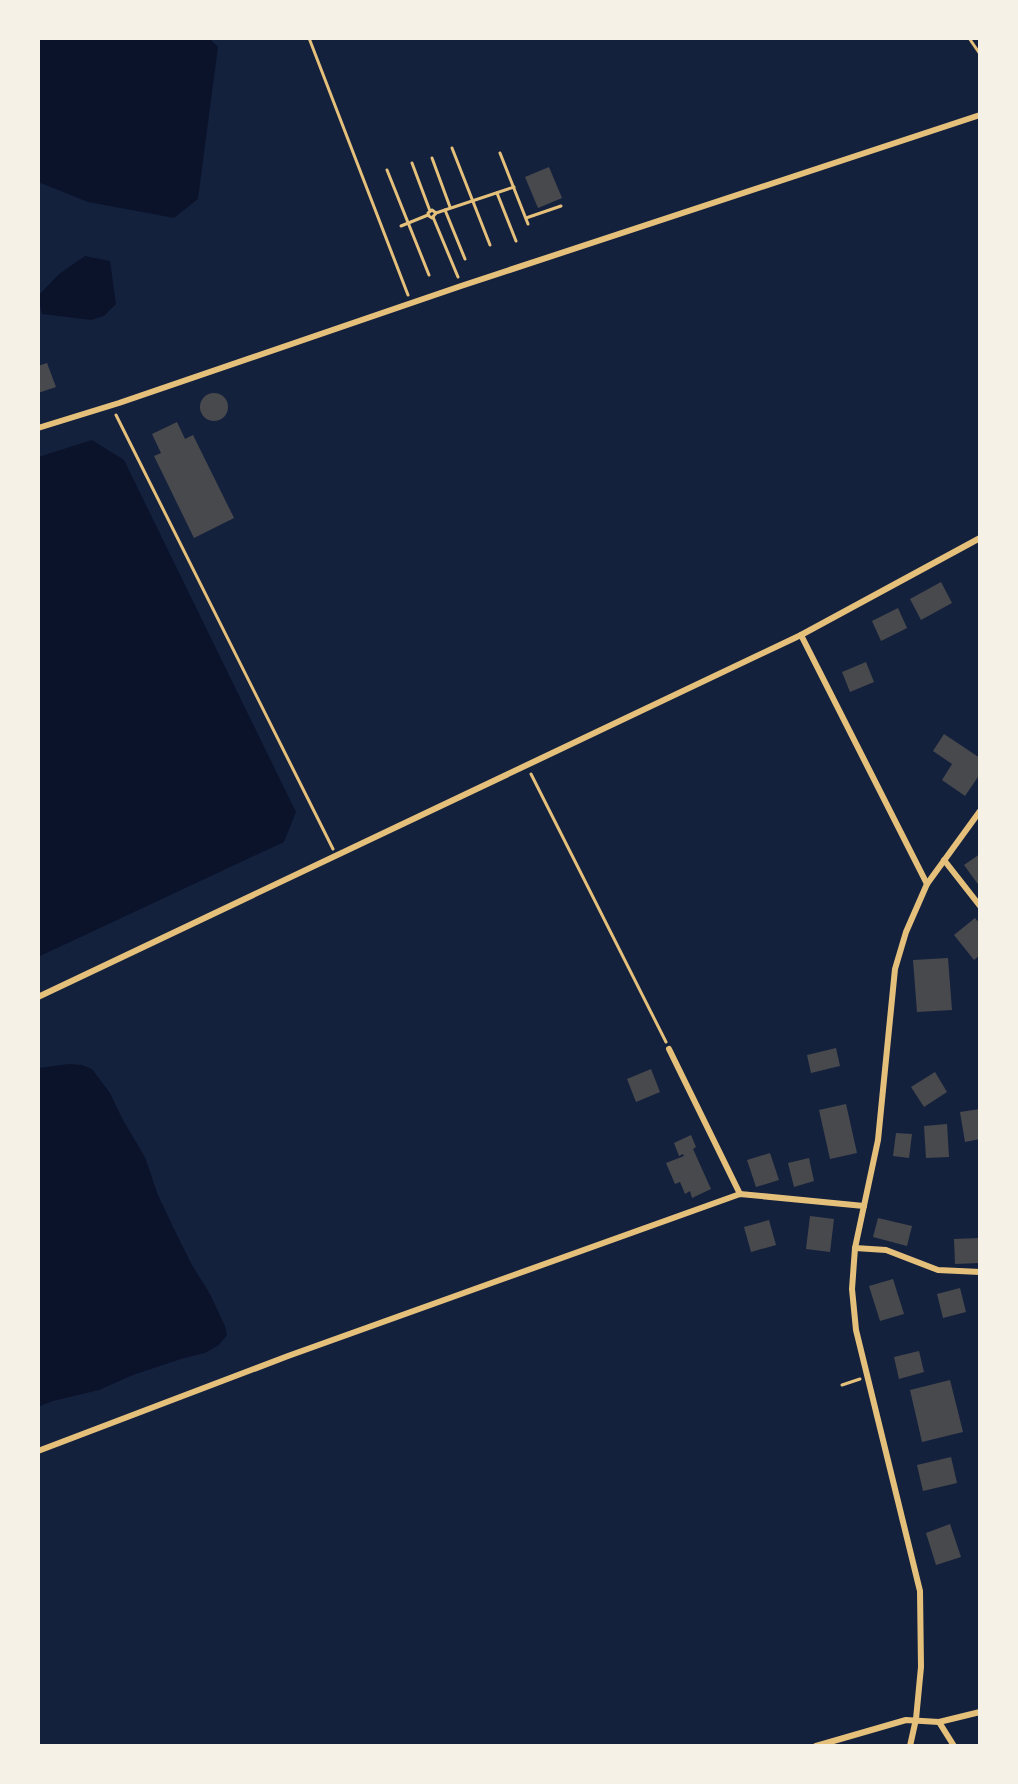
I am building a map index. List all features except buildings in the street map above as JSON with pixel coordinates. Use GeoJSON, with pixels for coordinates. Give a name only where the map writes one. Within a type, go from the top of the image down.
{"type":"FeatureCollection","features":[{"type":"Feature","properties":{"kind":"street"},"geometry":{"type":"LineString","coordinates":[[38,428],[980,115]]}},
{"type":"Feature","properties":{"kind":"street"},"geometry":{"type":"LineString","coordinates":[[38,997],[801,635],[980,538]]}},
{"type":"Feature","properties":{"kind":"street"},"geometry":{"type":"LineString","coordinates":[[801,635],[927,884]]}},
{"type":"Feature","properties":{"kind":"street"},"geometry":{"type":"LineString","coordinates":[[910,1746],[921,1667],[920,1591],[856,1330],[852,1289],[855,1248],[878,1140],[895,969],[906,932],[927,884],[980,811]]}},
{"type":"Feature","properties":{"kind":"street"},"geometry":{"type":"LineString","coordinates":[[944,860],[980,906]]}},
{"type":"Feature","properties":{"kind":"street"},"geometry":{"type":"LineString","coordinates":[[669,1049],[740,1194]]}},
{"type":"Feature","properties":{"kind":"street"},"geometry":{"type":"LineString","coordinates":[[38,1451],[288,1356],[740,1194],[864,1206]]}},
{"type":"Feature","properties":{"kind":"street"},"geometry":{"type":"LineString","coordinates":[[855,1248],[886,1250],[938,1270],[980,1272]]}},
{"type":"Feature","properties":{"kind":"street"},"geometry":{"type":"LineString","coordinates":[[816,1746],[906,1720],[939,1722],[980,1712]]}},
{"type":"Feature","properties":{"kind":"street"},"geometry":{"type":"LineString","coordinates":[[939,1722],[954,1746]]}},
{"type":"Feature","properties":{"kind":"path"},"geometry":{"type":"LineString","coordinates":[[309,38],[411,302]]}},
{"type":"Feature","properties":{"kind":"path"},"geometry":{"type":"LineString","coordinates":[[969,38],[980,54]]}},
{"type":"Feature","properties":{"kind":"path"},"geometry":{"type":"LineString","coordinates":[[452,148],[490,245]]}},
{"type":"Feature","properties":{"kind":"path"},"geometry":{"type":"LineString","coordinates":[[500,153],[528,224]]}},
{"type":"Feature","properties":{"kind":"path"},"geometry":{"type":"LineString","coordinates":[[432,158],[451,208]]}},
{"type":"Feature","properties":{"kind":"path"},"geometry":{"type":"LineString","coordinates":[[412,163],[461,286]]}},
{"type":"Feature","properties":{"kind":"path"},"geometry":{"type":"LineString","coordinates":[[387,170],[429,275]]}},
{"type":"Feature","properties":{"kind":"path"},"geometry":{"type":"LineString","coordinates":[[401,226],[514,187]]}},
{"type":"Feature","properties":{"kind":"path"},"geometry":{"type":"LineString","coordinates":[[497,193],[516,241]]}},
{"type":"Feature","properties":{"kind":"path"},"geometry":{"type":"LineString","coordinates":[[526,218],[561,206]]}},
{"type":"Feature","properties":{"kind":"path"},"geometry":{"type":"LineString","coordinates":[[445,210],[465,259]]}},
{"type":"Feature","properties":{"kind":"path"},"geometry":{"type":"LineString","coordinates":[[111,405],[336,856]]}},
{"type":"Feature","properties":{"kind":"path"},"geometry":{"type":"LineString","coordinates":[[526,765],[669,1049]]}},
{"type":"Feature","properties":{"kind":"path"},"geometry":{"type":"LineString","coordinates":[[842,1385],[867,1377]]}},
{"type":"Feature","properties":{"kind":"water"},"geometry":{"type":"Polygon","coordinates":[[[38,38],[209,38],[218,47],[198,199],[174,218],[88,202],[38,182],[38,38]]]}},
{"type":"Feature","properties":{"kind":"water"},"geometry":{"type":"Polygon","coordinates":[[[85,256],[110,261],[116,304],[104,316],[91,320],[42,314],[38,296],[59,274],[85,256]]]}},
{"type":"Feature","properties":{"kind":"water"},"geometry":{"type":"Polygon","coordinates":[[[92,440],[124,460],[296,812],[284,842],[38,957],[38,457],[92,440]]]}},
{"type":"Feature","properties":{"kind":"water"},"geometry":{"type":"Polygon","coordinates":[[[69,1064],[92,1069],[110,1093],[145,1157],[158,1195],[192,1265],[210,1294],[227,1335],[219,1345],[205,1353],[133,1375],[99,1390],[38,1407],[38,1068],[69,1064]]]}}]}
